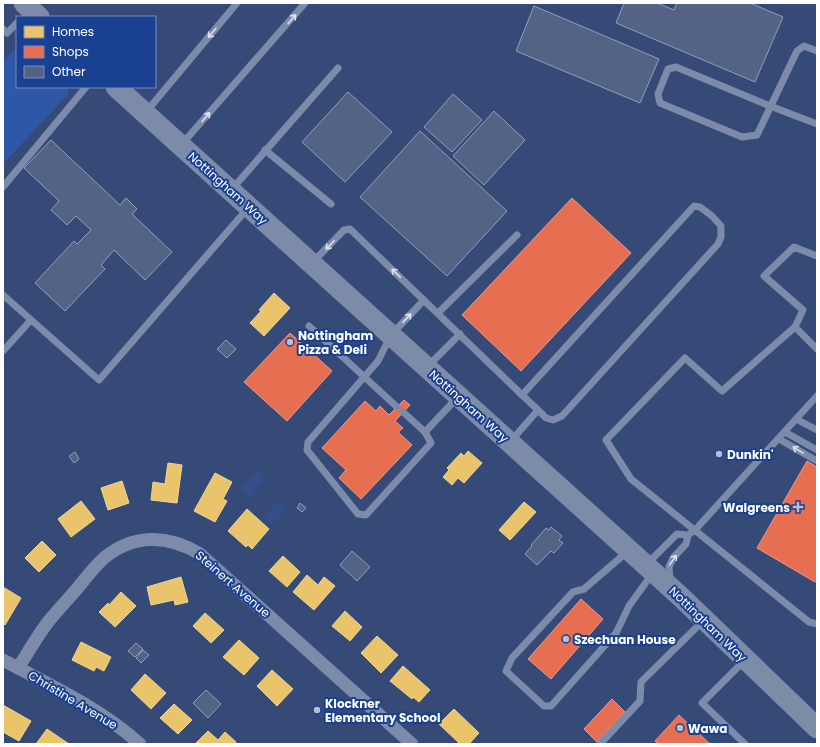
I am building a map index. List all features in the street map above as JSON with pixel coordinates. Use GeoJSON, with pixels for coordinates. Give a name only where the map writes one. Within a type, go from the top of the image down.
{"type":"FeatureCollection","features":[{"type":"Feature","properties":{"kind":"main road","name":"Nottingham Way"},"geometry":{"type":"LineString","coordinates":[[117,88],[650,569],[817,728]]}},
{"type":"Feature","properties":{"kind":"street","name":"Steinert Avenue"},"geometry":{"type":"LineString","coordinates":[[18,668],[48,622],[105,558],[120,547],[138,541],[157,539],[173,541],[187,546],[200,554],[412,744]]}},
{"type":"Feature","properties":{"kind":"street","name":"Christine Avenue"},"geometry":{"type":"LineString","coordinates":[[3,660],[96,711],[125,731],[140,744]]}},
{"type":"Feature","properties":{"kind":"lane"},"geometry":{"type":"LineString","coordinates":[[145,113],[237,3]]}},
{"type":"Feature","properties":{"kind":"lane"},"geometry":{"type":"LineString","coordinates":[[181,146],[305,3]]}},
{"type":"Feature","properties":{"kind":"lane"},"geometry":{"type":"LineString","coordinates":[[3,30],[7,33],[16,24]]}},
{"type":"Feature","properties":{"kind":"lane"},"geometry":{"type":"LineString","coordinates":[[817,51],[804,46],[796,51],[770,106],[757,135],[742,137],[660,103],[658,94],[668,69],[676,67],[770,106],[817,124]]}},
{"type":"Feature","properties":{"kind":"lane"},"geometry":{"type":"LineString","coordinates":[[231,191],[265,150],[338,68]]}},
{"type":"Feature","properties":{"kind":"lane"},"geometry":{"type":"LineString","coordinates":[[3,187],[85,88]]}},
{"type":"Feature","properties":{"kind":"lane"},"geometry":{"type":"LineString","coordinates":[[265,150],[331,204]]}},
{"type":"Feature","properties":{"kind":"lane"},"geometry":{"type":"LineString","coordinates":[[312,264],[344,230],[350,230],[460,334],[522,395],[546,418],[553,420],[562,416],[718,244],[721,237],[721,226],[712,216],[700,207],[694,206],[522,395]]}},
{"type":"Feature","properties":{"kind":"lane"},"geometry":{"type":"LineString","coordinates":[[3,295],[99,380],[248,207]]}},
{"type":"Feature","properties":{"kind":"lane"},"geometry":{"type":"LineString","coordinates":[[438,313],[517,235]]}},
{"type":"Feature","properties":{"kind":"lane"},"geometry":{"type":"LineString","coordinates":[[817,256],[794,247],[764,276],[803,310],[796,327],[722,391],[685,358],[606,440],[631,478],[809,622],[817,624]]}},
{"type":"Feature","properties":{"kind":"lane"},"geometry":{"type":"LineString","coordinates":[[404,412],[425,432],[430,443],[366,515],[358,514],[307,450],[308,442],[378,361],[391,335],[424,300]]}},
{"type":"Feature","properties":{"kind":"lane"},"geometry":{"type":"LineString","coordinates":[[3,350],[31,320]]}},
{"type":"Feature","properties":{"kind":"lane"},"geometry":{"type":"LineString","coordinates":[[309,326],[397,407]]}},
{"type":"Feature","properties":{"kind":"lane"},"geometry":{"type":"LineString","coordinates":[[796,327],[817,349]]}},
{"type":"Feature","properties":{"kind":"lane"},"geometry":{"type":"LineString","coordinates":[[427,368],[460,334]]}},
{"type":"Feature","properties":{"kind":"lane"},"geometry":{"type":"LineString","coordinates":[[629,550],[584,589],[573,592],[512,658],[506,671],[544,706],[551,706],[616,633],[650,569],[677,534],[688,535],[695,530],[817,396]]}},
{"type":"Feature","properties":{"kind":"lane"},"geometry":{"type":"LineString","coordinates":[[425,432],[459,397]]}},
{"type":"Feature","properties":{"kind":"lane"},"geometry":{"type":"LineString","coordinates":[[509,442],[538,410]]}},
{"type":"Feature","properties":{"kind":"lane"},"geometry":{"type":"LineString","coordinates":[[796,419],[817,430]]}},
{"type":"Feature","properties":{"kind":"lane"},"geometry":{"type":"LineString","coordinates":[[785,432],[817,450]]}},
{"type":"Feature","properties":{"kind":"lane"},"geometry":{"type":"LineString","coordinates":[[779,439],[817,462]]}},
{"type":"Feature","properties":{"kind":"lane"},"geometry":{"type":"LineString","coordinates":[[670,588],[669,566],[673,558],[686,544],[688,535]]}},
{"type":"Feature","properties":{"kind":"lane"},"geometry":{"type":"LineString","coordinates":[[600,744],[640,701],[641,682],[704,620]]}},
{"type":"Feature","properties":{"kind":"lane"},"geometry":{"type":"LineString","coordinates":[[745,744],[702,703],[746,659]]}},
{"type":"Feature","properties":{"kind":"shaded area"},"geometry":{"type":"Polygon","coordinates":[[[16,49],[16,88],[68,88],[68,94],[3,164],[3,61],[16,49]]]}},
{"type":"Feature","properties":{"kind":"shaded area"},"geometry":{"type":"Polygon","coordinates":[[[257,470],[267,479],[250,497],[240,488],[257,470]]]}},
{"type":"Feature","properties":{"kind":"shaded area"},"geometry":{"type":"Polygon","coordinates":[[[278,501],[286,508],[272,525],[263,518],[278,501]]]}},
{"type":"Feature","properties":{"kind":"building: Homes"},"geometry":{"type":"Polygon","coordinates":[[[274,293],[290,308],[264,336],[250,323],[274,293]]]}},
{"type":"Feature","properties":{"kind":"building: Homes"},"geometry":{"type":"Polygon","coordinates":[[[468,451],[482,463],[464,483],[458,478],[452,485],[443,477],[449,470],[447,468],[461,453],[464,456],[468,451]]]}},
{"type":"Feature","properties":{"kind":"building: Homes"},"geometry":{"type":"Polygon","coordinates":[[[168,463],[182,465],[177,503],[151,500],[153,482],[165,484],[168,463]]]}},
{"type":"Feature","properties":{"kind":"building: Homes"},"geometry":{"type":"Polygon","coordinates":[[[215,473],[232,482],[223,499],[227,501],[215,522],[194,511],[215,473]]]}},
{"type":"Feature","properties":{"kind":"building: Homes"},"geometry":{"type":"Polygon","coordinates":[[[122,481],[129,503],[108,510],[101,488],[122,481]]]}},
{"type":"Feature","properties":{"kind":"building: Homes"},"geometry":{"type":"Polygon","coordinates":[[[81,501],[95,519],[71,537],[58,519],[81,501]]]}},
{"type":"Feature","properties":{"kind":"building: Homes"},"geometry":{"type":"Polygon","coordinates":[[[524,502],[536,512],[510,540],[499,530],[524,502]]]}},
{"type":"Feature","properties":{"kind":"building: Homes"},"geometry":{"type":"Polygon","coordinates":[[[247,509],[269,529],[252,549],[248,545],[246,547],[228,531],[247,509]]]}},
{"type":"Feature","properties":{"kind":"building: Homes"},"geometry":{"type":"Polygon","coordinates":[[[42,541],[56,555],[39,572],[25,558],[42,541]]]}},
{"type":"Feature","properties":{"kind":"building: Homes"},"geometry":{"type":"Polygon","coordinates":[[[283,556],[300,572],[287,587],[269,571],[283,556]]]}},
{"type":"Feature","properties":{"kind":"building: Homes"},"geometry":{"type":"Polygon","coordinates":[[[307,575],[318,585],[324,577],[335,586],[314,610],[293,592],[307,575]]]}},
{"type":"Feature","properties":{"kind":"building: Homes"},"geometry":{"type":"Polygon","coordinates":[[[181,577],[188,602],[175,605],[174,600],[151,605],[147,587],[181,577]]]}},
{"type":"Feature","properties":{"kind":"building: Homes"},"geometry":{"type":"Polygon","coordinates":[[[3,587],[21,598],[5,625],[3,623],[3,587]]]}},
{"type":"Feature","properties":{"kind":"building: Homes"},"geometry":{"type":"Polygon","coordinates":[[[121,592],[136,606],[115,627],[99,612],[108,603],[109,605],[121,592]]]}},
{"type":"Feature","properties":{"kind":"building: Homes"},"geometry":{"type":"Polygon","coordinates":[[[345,611],[362,627],[350,641],[332,626],[345,611]]]}},
{"type":"Feature","properties":{"kind":"building: Homes"},"geometry":{"type":"Polygon","coordinates":[[[205,613],[224,630],[211,643],[193,626],[205,613]]]}},
{"type":"Feature","properties":{"kind":"building: Homes"},"geometry":{"type":"Polygon","coordinates":[[[377,636],[398,655],[381,673],[361,653],[377,636]]]}},
{"type":"Feature","properties":{"kind":"building: Homes"},"geometry":{"type":"Polygon","coordinates":[[[239,640],[259,658],[244,675],[223,657],[239,640]]]}},
{"type":"Feature","properties":{"kind":"building: Homes"},"geometry":{"type":"Polygon","coordinates":[[[81,642],[111,657],[104,671],[96,667],[94,671],[72,660],[81,642]]]}},
{"type":"Feature","properties":{"kind":"building: Homes"},"geometry":{"type":"Polygon","coordinates":[[[403,666],[430,690],[419,702],[413,697],[412,699],[390,681],[403,666]]]}},
{"type":"Feature","properties":{"kind":"building: Homes"},"geometry":{"type":"Polygon","coordinates":[[[272,670],[293,689],[277,706],[257,686],[272,670]]]}},
{"type":"Feature","properties":{"kind":"building: Homes"},"geometry":{"type":"Polygon","coordinates":[[[145,674],[166,693],[151,709],[131,690],[145,674]]]}},
{"type":"Feature","properties":{"kind":"building: Homes"},"geometry":{"type":"Polygon","coordinates":[[[174,704],[192,720],[178,734],[160,718],[174,704]]]}},
{"type":"Feature","properties":{"kind":"building: Homes"},"geometry":{"type":"Polygon","coordinates":[[[3,705],[31,721],[19,741],[3,732],[3,705]]]}},
{"type":"Feature","properties":{"kind":"building: Homes"},"geometry":{"type":"Polygon","coordinates":[[[454,709],[479,733],[469,744],[460,744],[439,724],[454,709]]]}},
{"type":"Feature","properties":{"kind":"building: Homes"},"geometry":{"type":"Polygon","coordinates":[[[47,729],[69,744],[36,744],[47,729]]]}},
{"type":"Feature","properties":{"kind":"building: Homes"},"geometry":{"type":"Polygon","coordinates":[[[208,731],[218,740],[225,732],[236,742],[235,744],[195,744],[208,731]]]}},
{"type":"Feature","properties":{"kind":"building: Shops"},"geometry":{"type":"Polygon","coordinates":[[[572,198],[631,253],[521,371],[462,315],[572,198]]]}},
{"type":"Feature","properties":{"kind":"building: Shops"},"geometry":{"type":"Polygon","coordinates":[[[290,333],[332,371],[287,421],[244,382],[290,333]]]}},
{"type":"Feature","properties":{"kind":"building: Shops"},"geometry":{"type":"Polygon","coordinates":[[[404,400],[410,405],[395,421],[403,428],[398,432],[412,445],[361,499],[339,478],[346,470],[322,448],[365,401],[376,411],[380,406],[389,415],[404,400]]]}},
{"type":"Feature","properties":{"kind":"building: Shops","name":"Walgreens"},"geometry":{"type":"Polygon","coordinates":[[[807,461],[817,467],[817,581],[815,582],[757,548],[807,461]]]}},
{"type":"Feature","properties":{"kind":"building: Shops","name":"Szechuan House"},"geometry":{"type":"Polygon","coordinates":[[[581,599],[603,619],[551,679],[528,659],[581,599]]]}},
{"type":"Feature","properties":{"kind":"building: Shops"},"geometry":{"type":"Polygon","coordinates":[[[612,699],[625,712],[597,742],[584,729],[612,699]]]}},
{"type":"Feature","properties":{"kind":"building: Shops","name":"Wawa"},"geometry":{"type":"Polygon","coordinates":[[[679,715],[710,744],[658,744],[655,741],[679,715]]]}},
{"type":"Feature","properties":{"kind":"building: Other"},"geometry":{"type":"Polygon","coordinates":[[[624,3],[657,3],[674,10],[677,3],[750,3],[783,17],[755,82],[616,23],[624,3]]]}},
{"type":"Feature","properties":{"kind":"building: Other"},"geometry":{"type":"Polygon","coordinates":[[[534,6],[659,59],[640,103],[516,51],[534,6]]]}},
{"type":"Feature","properties":{"kind":"building: Other"},"geometry":{"type":"Polygon","coordinates":[[[348,92],[392,132],[345,182],[302,142],[348,92]]]}},
{"type":"Feature","properties":{"kind":"building: Other"},"geometry":{"type":"Polygon","coordinates":[[[453,94],[482,120],[452,152],[424,127],[453,94]]]}},
{"type":"Feature","properties":{"kind":"building: Other"},"geometry":{"type":"Polygon","coordinates":[[[494,111],[525,140],[484,185],[453,156],[494,111]]]}},
{"type":"Feature","properties":{"kind":"building: Other"},"geometry":{"type":"Polygon","coordinates":[[[420,131],[507,211],[447,276],[360,197],[420,131]]]}},
{"type":"Feature","properties":{"kind":"building: Other"},"geometry":{"type":"Polygon","coordinates":[[[51,140],[120,205],[126,198],[137,209],[132,214],[172,252],[145,280],[114,250],[101,265],[105,269],[65,311],[35,283],[74,241],[77,244],[91,230],[76,216],[67,225],[51,210],[59,201],[24,168],[51,140]]]}},
{"type":"Feature","properties":{"kind":"building: Other"},"geometry":{"type":"Polygon","coordinates":[[[226,340],[236,349],[227,358],[217,349],[226,340]]]}},
{"type":"Feature","properties":{"kind":"building: Other"},"geometry":{"type":"Polygon","coordinates":[[[75,452],[79,459],[74,463],[69,456],[75,452]]]}},
{"type":"Feature","properties":{"kind":"building: Other"},"geometry":{"type":"Polygon","coordinates":[[[300,503],[306,508],[302,512],[297,508],[300,503]]]}},
{"type":"Feature","properties":{"kind":"building: Other"},"geometry":{"type":"Polygon","coordinates":[[[551,527],[562,536],[559,540],[563,543],[554,553],[551,551],[537,565],[525,554],[546,528],[549,530],[551,527]]]}},
{"type":"Feature","properties":{"kind":"building: Other"},"geometry":{"type":"Polygon","coordinates":[[[352,551],[370,567],[357,581],[340,565],[352,551]]]}},
{"type":"Feature","properties":{"kind":"building: Other"},"geometry":{"type":"Polygon","coordinates":[[[136,643],[143,649],[135,657],[128,651],[136,643]]]}},
{"type":"Feature","properties":{"kind":"building: Other"},"geometry":{"type":"Polygon","coordinates":[[[143,650],[149,655],[141,663],[136,658],[143,650]]]}},
{"type":"Feature","properties":{"kind":"building: Other"},"geometry":{"type":"Polygon","coordinates":[[[206,690],[221,704],[208,718],[193,703],[206,690]]]}},
{"type":"Feature","properties":{"kind":"place","name":"Nottingham Pizza & Deli"},"geometry":{"type":"Point","coordinates":[290,342]}},
{"type":"Feature","properties":{"kind":"place","name":"Dunkin'"},"geometry":{"type":"Point","coordinates":[719,454]}},
{"type":"Feature","properties":{"kind":"place","name":"Walgreens"},"geometry":{"type":"Point","coordinates":[798,507]}},
{"type":"Feature","properties":{"kind":"place","name":"Szechuan House"},"geometry":{"type":"Point","coordinates":[566,639]}},
{"type":"Feature","properties":{"kind":"place","name":"Klockner Elementary School"},"geometry":{"type":"Point","coordinates":[317,710]}},
{"type":"Feature","properties":{"kind":"place","name":"Wawa"},"geometry":{"type":"Point","coordinates":[680,728]}}]}
